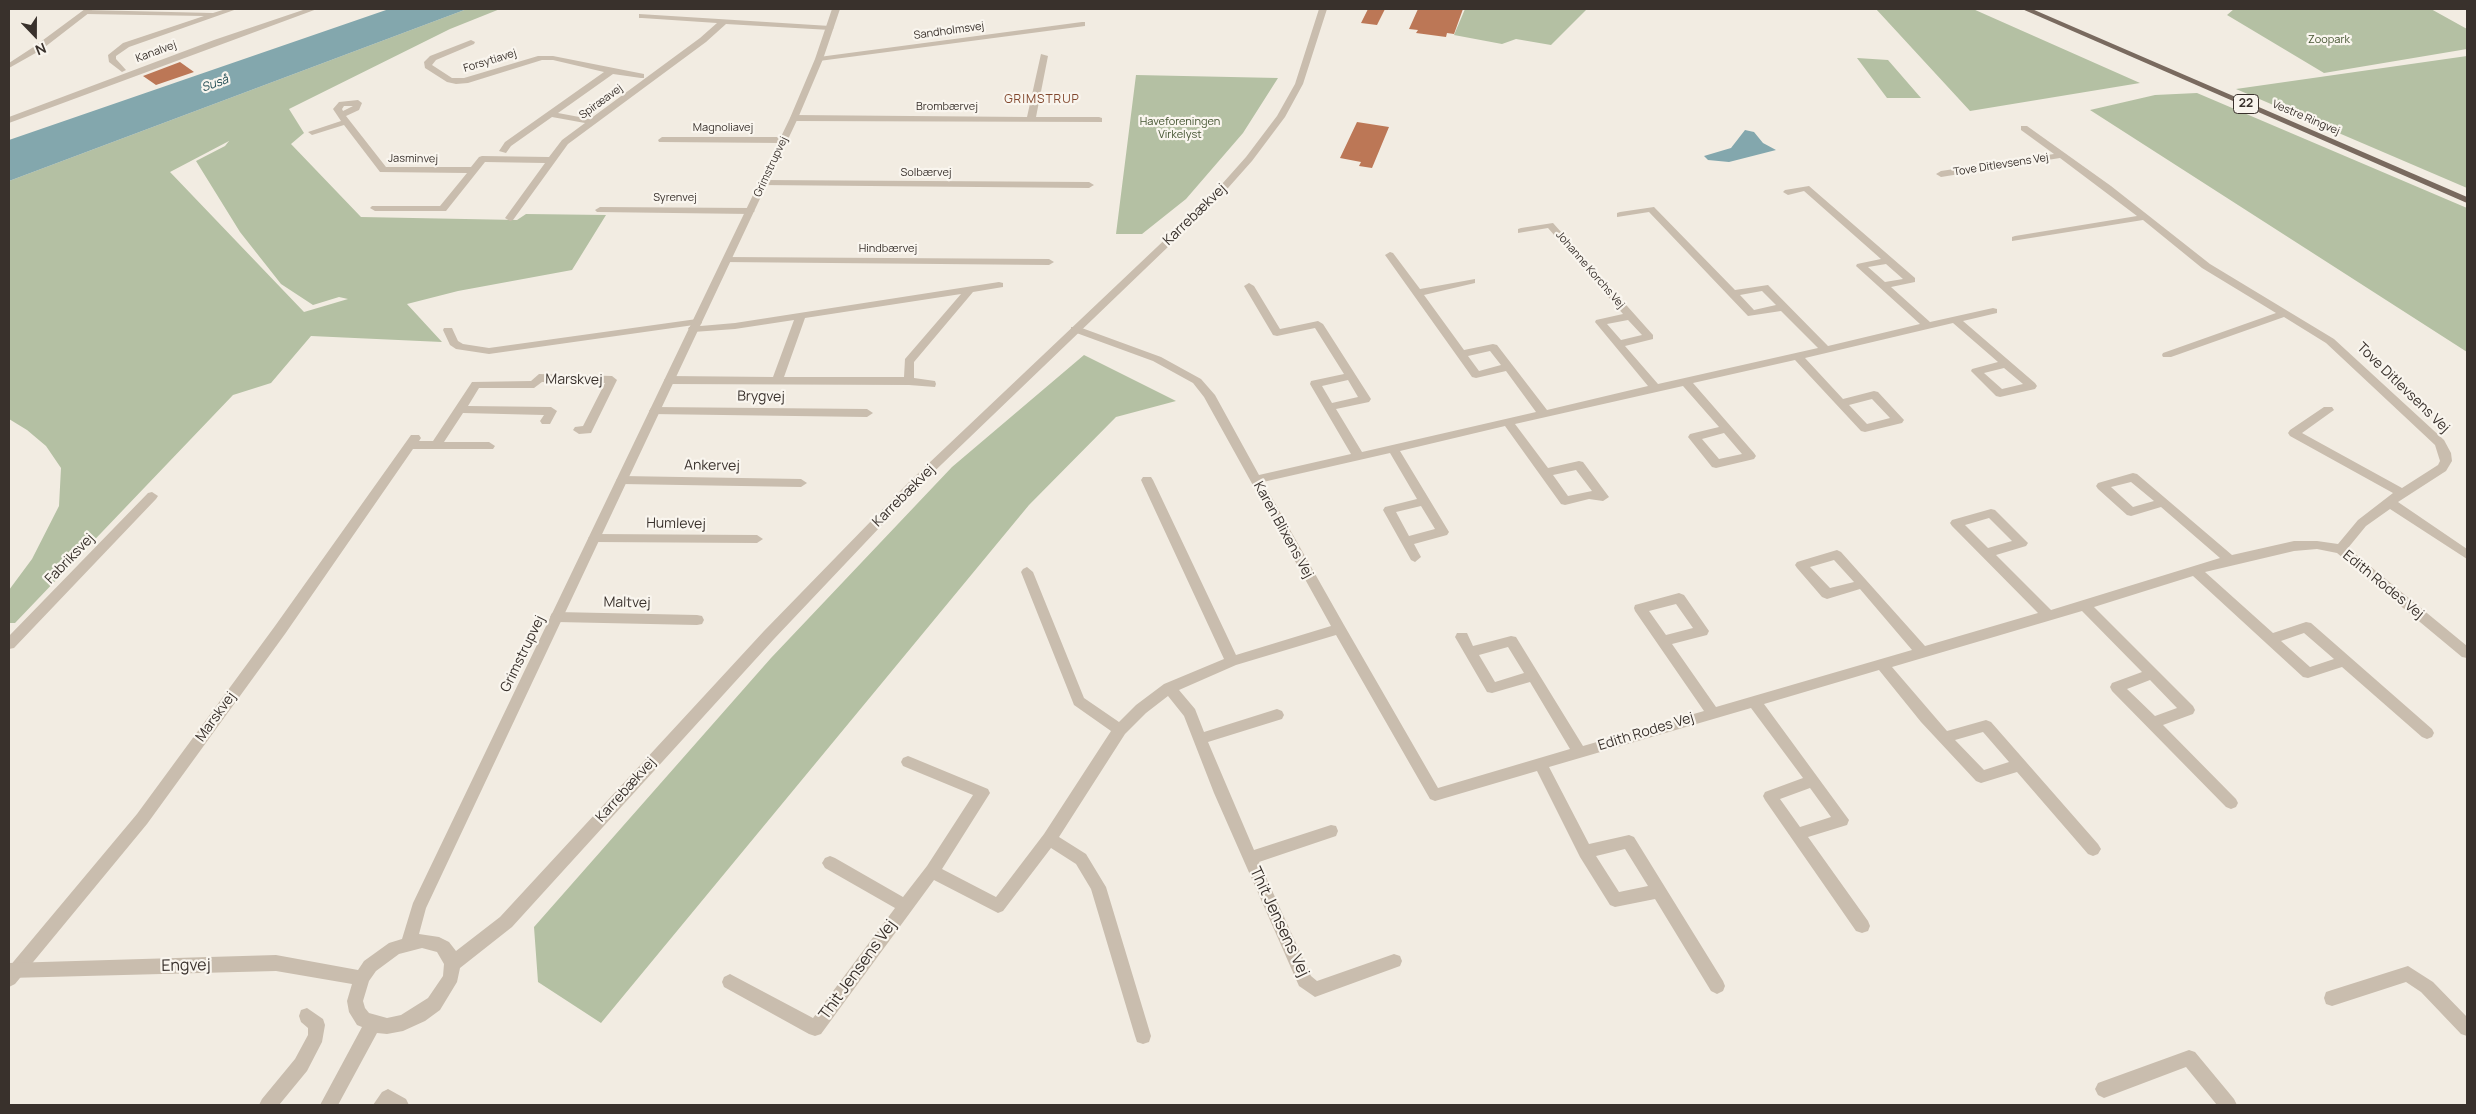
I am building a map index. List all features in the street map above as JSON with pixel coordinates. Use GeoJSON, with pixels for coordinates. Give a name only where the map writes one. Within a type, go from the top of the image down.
{"type":"FeatureCollection","features":[{"type":"Feature","properties":{"kind":"main road","name":"Vestre Ringvej"},"geometry":{"type":"LineString","coordinates":[[2026,9],[2467,200]]}},
{"type":"Feature","properties":{"kind":"street"},"geometry":{"type":"LineString","coordinates":[[122,70],[112,60],[112,55],[117,50],[234,9]]}},
{"type":"Feature","properties":{"kind":"street","name":"Kanalvej"},"geometry":{"type":"LineString","coordinates":[[9,120],[209,44],[313,9]]}},
{"type":"Feature","properties":{"kind":"street","name":"Grimstrupvej"},"geometry":{"type":"LineString","coordinates":[[409,943],[418,908],[794,118],[819,60],[836,9]]}},
{"type":"Feature","properties":{"kind":"street","name":"Karrebækvej"},"geometry":{"type":"LineString","coordinates":[[452,964],[506,922],[769,635],[913,485],[1217,195],[1249,159],[1281,117],[1299,84],[1323,9]]}},
{"type":"Feature","properties":{"kind":"street"},"geometry":{"type":"LineString","coordinates":[[9,66],[45,43],[88,10],[203,13],[215,15]]}},
{"type":"Feature","properties":{"kind":"street"},"geometry":{"type":"LineString","coordinates":[[642,16],[830,28]]}},
{"type":"Feature","properties":{"kind":"street","name":"Spiræavej"},"geometry":{"type":"LineString","coordinates":[[510,218],[565,142],[703,40],[724,21]]}},
{"type":"Feature","properties":{"kind":"street","name":"Sandholmsvej"},"geometry":{"type":"LineString","coordinates":[[819,60],[1082,24]]}},
{"type":"Feature","properties":{"kind":"street","name":"Forsytiavej"},"geometry":{"type":"LineString","coordinates":[[472,42],[433,58],[428,62],[428,66],[450,80],[465,81],[540,58],[554,58],[641,76]]}},
{"type":"Feature","properties":{"kind":"street"},"geometry":{"type":"LineString","coordinates":[[1031,119],[1044,56]]}},
{"type":"Feature","properties":{"kind":"street"},"geometry":{"type":"LineString","coordinates":[[503,151],[508,144],[611,71]]}},
{"type":"Feature","properties":{"kind":"street"},"geometry":{"type":"LineString","coordinates":[[550,114],[592,122]]}},
{"type":"Feature","properties":{"kind":"street","name":"Jasminvej"},"geometry":{"type":"LineString","coordinates":[[312,132],[344,118],[383,170],[473,170]]}},
{"type":"Feature","properties":{"kind":"street","name":"Brombærvej"},"geometry":{"type":"LineString","coordinates":[[794,118],[1099,120]]}},
{"type":"Feature","properties":{"kind":"street","name":"Tove Ditlevsens Vej"},"geometry":{"type":"LineString","coordinates":[[2024,128],[2145,217],[2206,266],[2337,347],[2440,443],[2445,453],[2446,461],[2442,468],[2362,523],[2341,549]]}},
{"type":"Feature","properties":{"kind":"street","name":"Magnoliavej"},"geometry":{"type":"LineString","coordinates":[[662,140],[783,140]]}},
{"type":"Feature","properties":{"kind":"street","name":"Tove Ditlevsens Vej"},"geometry":{"type":"LineString","coordinates":[[1940,174],[2062,155]]}},
{"type":"Feature","properties":{"kind":"street","name":"Jasminvej"},"geometry":{"type":"LineString","coordinates":[[375,208],[443,209],[482,159],[551,160]]}},
{"type":"Feature","properties":{"kind":"street","name":"Solbærvej"},"geometry":{"type":"LineString","coordinates":[[764,183],[1089,185]]}},
{"type":"Feature","properties":{"kind":"street"},"geometry":{"type":"LineString","coordinates":[[1788,192],[1806,188],[1911,280],[1883,286]]}},
{"type":"Feature","properties":{"kind":"street"},"geometry":{"type":"LineString","coordinates":[[1620,215],[1651,209],[1752,314],[1783,307]]}},
{"type":"Feature","properties":{"kind":"street","name":"Syrenvej"},"geometry":{"type":"LineString","coordinates":[[600,210],[750,211]]}},
{"type":"Feature","properties":{"kind":"street"},"geometry":{"type":"LineString","coordinates":[[2015,239],[2145,217]]}},
{"type":"Feature","properties":{"kind":"street","name":"Johanne Korchs Vej"},"geometry":{"type":"LineString","coordinates":[[1521,231],[1550,225],[1649,337],[1618,344]]}},
{"type":"Feature","properties":{"kind":"street"},"geometry":{"type":"LineString","coordinates":[[1390,255],[1476,375],[1509,368]]}},
{"type":"Feature","properties":{"kind":"street","name":"Hindbærvej"},"geometry":{"type":"LineString","coordinates":[[727,260],[1048,262]]}},
{"type":"Feature","properties":{"kind":"street"},"geometry":{"type":"LineString","coordinates":[[1889,260],[1861,266],[1928,326]]}},
{"type":"Feature","properties":{"kind":"street"},"geometry":{"type":"LineString","coordinates":[[1417,293],[1471,281]]}},
{"type":"Feature","properties":{"kind":"street"},"geometry":{"type":"LineString","coordinates":[[448,330],[454,343],[460,347],[489,351],[695,325],[735,326],[999,285]]}},
{"type":"Feature","properties":{"kind":"street"},"geometry":{"type":"LineString","coordinates":[[1249,286],[1277,333],[1318,324],[1365,399],[1329,407]]}},
{"type":"Feature","properties":{"kind":"street"},"geometry":{"type":"LineString","coordinates":[[1732,294],[1764,287],[1825,350]]}},
{"type":"Feature","properties":{"kind":"street"},"geometry":{"type":"LineString","coordinates":[[909,381],[909,361],[970,290]]}},
{"type":"Feature","properties":{"kind":"street"},"geometry":{"type":"LineString","coordinates":[[1255,480],[1993,311]]}},
{"type":"Feature","properties":{"kind":"street"},"geometry":{"type":"LineString","coordinates":[[2167,356],[2283,314]]}},
{"type":"Feature","properties":{"kind":"street"},"geometry":{"type":"LineString","coordinates":[[777,381],[802,316]]}},
{"type":"Feature","properties":{"kind":"street","name":"Johanne Korchs Vej"},"geometry":{"type":"LineString","coordinates":[[1630,316],[1600,322],[1656,389]]}},
{"type":"Feature","properties":{"kind":"street"},"geometry":{"type":"LineString","coordinates":[[1956,320],[2006,364]]}},
{"type":"Feature","properties":{"kind":"street","name":"Karen Blixens Vej"},"geometry":{"type":"LineString","coordinates":[[1075,329],[1157,360],[1197,382],[1208,395],[1339,629],[1435,795]]}},
{"type":"Feature","properties":{"kind":"street"},"geometry":{"type":"LineString","coordinates":[[1461,354],[1493,347],[1544,414]]}},
{"type":"Feature","properties":{"kind":"street"},"geometry":{"type":"LineString","coordinates":[[1797,356],[1841,403]]}},
{"type":"Feature","properties":{"kind":"street"},"geometry":{"type":"LineString","coordinates":[[1350,376],[1315,384],[1359,457]]}},
{"type":"Feature","properties":{"kind":"street","name":"Marskvej"},"geometry":{"type":"LineString","coordinates":[[436,445],[476,385],[534,384],[539,378],[612,380],[587,430],[579,430]]}},
{"type":"Feature","properties":{"kind":"street"},"geometry":{"type":"LineString","coordinates":[[669,380],[909,381],[930,384]]}},
{"type":"Feature","properties":{"kind":"street"},"geometry":{"type":"LineString","coordinates":[[1686,382],[1727,429]]}},
{"type":"Feature","properties":{"kind":"street"},"geometry":{"type":"LineString","coordinates":[[459,409],[551,411],[546,421]]}},
{"type":"Feature","properties":{"kind":"street"},"geometry":{"type":"LineString","coordinates":[[2328,410],[2294,433],[2402,494]]}},
{"type":"Feature","properties":{"kind":"street","name":"Brygvej"},"geometry":{"type":"LineString","coordinates":[[655,411],[867,413]]}},
{"type":"Feature","properties":{"kind":"street"},"geometry":{"type":"LineString","coordinates":[[1508,422],[1564,501],[1589,495],[1603,497],[1579,465],[1545,473]]}},
{"type":"Feature","properties":{"kind":"street","name":"Marskvej"},"geometry":{"type":"LineString","coordinates":[[11,973],[142,819],[280,630],[413,441],[436,445],[489,446]]}},
{"type":"Feature","properties":{"kind":"street"},"geometry":{"type":"LineString","coordinates":[[1393,449],[1443,532],[1406,541]]}},
{"type":"Feature","properties":{"kind":"street","name":"Ankervej"},"geometry":{"type":"LineString","coordinates":[[622,480],[801,483]]}},
{"type":"Feature","properties":{"kind":"street"},"geometry":{"type":"LineString","coordinates":[[1147,480],[1232,661]]}},
{"type":"Feature","properties":{"kind":"street","name":"Fabriksvej"},"geometry":{"type":"LineString","coordinates":[[9,644],[152,496]]}},
{"type":"Feature","properties":{"kind":"street"},"geometry":{"type":"LineString","coordinates":[[1415,557],[1389,510],[1425,501]]}},
{"type":"Feature","properties":{"kind":"street"},"geometry":{"type":"LineString","coordinates":[[2163,502],[2230,560]]}},
{"type":"Feature","properties":{"kind":"street"},"geometry":{"type":"LineString","coordinates":[[2390,503],[2467,555]]}},
{"type":"Feature","properties":{"kind":"street"},"geometry":{"type":"LineString","coordinates":[[1986,553],[2022,542],[1991,513],[1956,523],[1986,553],[2048,615]]}},
{"type":"Feature","properties":{"kind":"street","name":"Humlevej"},"geometry":{"type":"LineString","coordinates":[[594,538],[757,539]]}},
{"type":"Feature","properties":{"kind":"street","name":"Edith Rodes Vej"},"geometry":{"type":"LineString","coordinates":[[1435,795],[1712,712],[1754,702],[2084,605],[2230,560],[2294,546],[2316,545],[2341,549],[2467,653]]}},
{"type":"Feature","properties":{"kind":"street"},"geometry":{"type":"LineString","coordinates":[[2196,571],[2308,673],[2344,661]]}},
{"type":"Feature","properties":{"kind":"street"},"geometry":{"type":"LineString","coordinates":[[1027,572],[1080,701],[1120,730]]}},
{"type":"Feature","properties":{"kind":"street"},"geometry":{"type":"LineString","coordinates":[[1863,584],[1922,652]]}},
{"type":"Feature","properties":{"kind":"street"},"geometry":{"type":"LineString","coordinates":[[2084,605],[2188,710],[2152,722]]}},
{"type":"Feature","properties":{"kind":"street","name":"Maltvej"},"geometry":{"type":"LineString","coordinates":[[557,617],[697,620]]}},
{"type":"Feature","properties":{"kind":"street"},"geometry":{"type":"LineString","coordinates":[[2270,639],[2306,628],[2427,733]]}},
{"type":"Feature","properties":{"kind":"street"},"geometry":{"type":"LineString","coordinates":[[932,871],[998,906],[1049,839],[1120,730],[1141,710],[1169,688],[1232,661],[1339,629]]}},
{"type":"Feature","properties":{"kind":"street"},"geometry":{"type":"LineString","coordinates":[[1462,637],[1492,688],[1533,676]]}},
{"type":"Feature","properties":{"kind":"street","name":"Edith Rodes Vej"},"geometry":{"type":"LineString","coordinates":[[1470,652],[1511,641],[1580,753]]}},
{"type":"Feature","properties":{"kind":"street","name":"Edith Rodes Vej"},"geometry":{"type":"LineString","coordinates":[[1663,641],[1712,712]]}},
{"type":"Feature","properties":{"kind":"street"},"geometry":{"type":"LineString","coordinates":[[1881,664],[1981,777],[2020,765]]}},
{"type":"Feature","properties":{"kind":"street"},"geometry":{"type":"LineString","coordinates":[[2152,674],[2117,686],[2231,803]]}},
{"type":"Feature","properties":{"kind":"street","name":"Thit Jensens Vej"},"geometry":{"type":"LineString","coordinates":[[1169,688],[1190,712],[1202,739],[1204,752],[1304,981],[1315,989],[1394,961]]}},
{"type":"Feature","properties":{"kind":"street"},"geometry":{"type":"LineString","coordinates":[[1754,702],[1842,820],[1798,834]]}},
{"type":"Feature","properties":{"kind":"street"},"geometry":{"type":"LineString","coordinates":[[1202,739],[1277,715]]}},
{"type":"Feature","properties":{"kind":"street"},"geometry":{"type":"LineString","coordinates":[[1945,737],[1986,726],[2093,849]]}},
{"type":"Feature","properties":{"kind":"street","name":"Thit Jensens Vej"},"geometry":{"type":"LineString","coordinates":[[730,982],[816,1028],[932,871],[983,794],[908,762]]}},
{"type":"Feature","properties":{"kind":"street"},"geometry":{"type":"LineString","coordinates":[[1540,764],[1585,852],[1615,900],[1659,891]]}},
{"type":"Feature","properties":{"kind":"street"},"geometry":{"type":"LineString","coordinates":[[1813,781],[1770,796],[1862,926]]}},
{"type":"Feature","properties":{"kind":"street","name":"Thit Jensens Vej"},"geometry":{"type":"LineString","coordinates":[[1250,858],[1331,831]]}},
{"type":"Feature","properties":{"kind":"street"},"geometry":{"type":"LineString","coordinates":[[1049,839],[1080,859],[1098,887],[1143,1036]]}},
{"type":"Feature","properties":{"kind":"street"},"geometry":{"type":"LineString","coordinates":[[1585,852],[1629,842],[1717,986]]}},
{"type":"Feature","properties":{"kind":"street","name":"Thit Jensens Vej"},"geometry":{"type":"LineString","coordinates":[[830,863],[905,906]]}},
{"type":"Feature","properties":{"kind":"street"},"geometry":{"type":"LineString","coordinates":[[433,942],[443,947],[449,954],[452,964],[451,977],[444,991],[434,1004],[419,1015],[395,1024],[373,1024],[363,1019],[357,1012],[355,1002],[362,978],[382,956],[409,943],[433,942]]}},
{"type":"Feature","properties":{"kind":"street","name":"Engvej"},"geometry":{"type":"LineString","coordinates":[[11,973],[276,963],[325,970],[362,978]]}},
{"type":"Feature","properties":{"kind":"street"},"geometry":{"type":"LineString","coordinates":[[2332,998],[2408,974],[2427,987],[2467,1028]]}},
{"type":"Feature","properties":{"kind":"street"},"geometry":{"type":"LineString","coordinates":[[268,1105],[301,1065],[316,1036],[317,1025],[307,1016]]}},
{"type":"Feature","properties":{"kind":"street"},"geometry":{"type":"LineString","coordinates":[[329,1105],[373,1024]]}},
{"type":"Feature","properties":{"kind":"street"},"geometry":{"type":"LineString","coordinates":[[2104,1089],[2189,1058],[2228,1105]]}},
{"type":"Feature","properties":{"kind":"green space"},"geometry":{"type":"Polygon","coordinates":[[[467,9],[500,9],[450,29],[289,109],[304,133],[291,144],[361,217],[517,220],[526,214],[606,215],[572,270],[458,291],[407,304],[442,342],[311,336],[271,383],[233,395],[15,623],[9,623],[9,590],[32,559],[59,506],[61,468],[46,446],[27,430],[9,419],[9,181],[467,9]],[[229,141],[170,172],[304,312],[348,299],[339,297],[313,305],[281,284],[240,232],[196,161],[225,146],[229,141]]]}},
{"type":"Feature","properties":{"kind":"green space"},"geometry":{"type":"Polygon","coordinates":[[[1465,9],[1587,9],[1551,45],[1516,39],[1502,44],[1454,35],[1465,9]]]}},
{"type":"Feature","properties":{"kind":"green space"},"geometry":{"type":"Polygon","coordinates":[[[1876,9],[1973,9],[2140,83],[1970,111],[1876,9]]]}},
{"type":"Feature","properties":{"kind":"green space","name":"Zoopark"},"geometry":{"type":"Polygon","coordinates":[[[2234,9],[2431,9],[2467,29],[2467,49],[2324,73],[2227,15],[2234,9]]]}},
{"type":"Feature","properties":{"kind":"green space"},"geometry":{"type":"Polygon","coordinates":[[[2467,56],[2467,188],[2236,89],[2467,56]]]}},
{"type":"Feature","properties":{"kind":"green space"},"geometry":{"type":"Polygon","coordinates":[[[1857,58],[1888,60],[1921,98],[1887,98],[1857,58]]]}},
{"type":"Feature","properties":{"kind":"green space","name":"Haveforeningen Virkelyst"},"geometry":{"type":"Polygon","coordinates":[[[1136,75],[1278,78],[1243,133],[1186,199],[1142,234],[1116,234],[1136,75]]]}},
{"type":"Feature","properties":{"kind":"green space"},"geometry":{"type":"Polygon","coordinates":[[[2197,93],[2467,208],[2467,352],[2090,110],[2155,95],[2197,93]]]}},
{"type":"Feature","properties":{"kind":"green space"},"geometry":{"type":"Polygon","coordinates":[[[1084,355],[1176,401],[1116,417],[1029,505],[601,1023],[538,982],[534,927],[771,658],[952,467],[1084,355]]]}},
{"type":"Feature","properties":{"kind":"water","name":"Suså"},"geometry":{"type":"Polygon","coordinates":[[[389,9],[467,9],[9,181],[9,140],[389,9]]]}},
{"type":"Feature","properties":{"kind":"water"},"geometry":{"type":"Polygon","coordinates":[[[1745,130],[1754,132],[1763,143],[1776,150],[1729,162],[1708,160],[1704,156],[1731,148],[1745,130]]]}},
{"type":"Feature","properties":{"kind":"building"},"geometry":{"type":"Polygon","coordinates":[[[1368,9],[1385,9],[1377,25],[1361,23],[1368,9]]]}},
{"type":"Feature","properties":{"kind":"building"},"geometry":{"type":"Polygon","coordinates":[[[1418,9],[1463,9],[1454,34],[1447,33],[1446,37],[1416,33],[1418,30],[1409,29],[1418,9]]]}},
{"type":"Feature","properties":{"kind":"building"},"geometry":{"type":"Polygon","coordinates":[[[180,62],[194,72],[156,85],[143,76],[180,62]]]}},
{"type":"Feature","properties":{"kind":"building"},"geometry":{"type":"Polygon","coordinates":[[[1357,122],[1389,127],[1372,168],[1359,166],[1361,162],[1340,158],[1357,122]]]}},
{"type":"Feature","properties":{"kind":"district","name":"GRIMSTRUP"},"geometry":{"type":"Point","coordinates":[1042,100]}}]}
